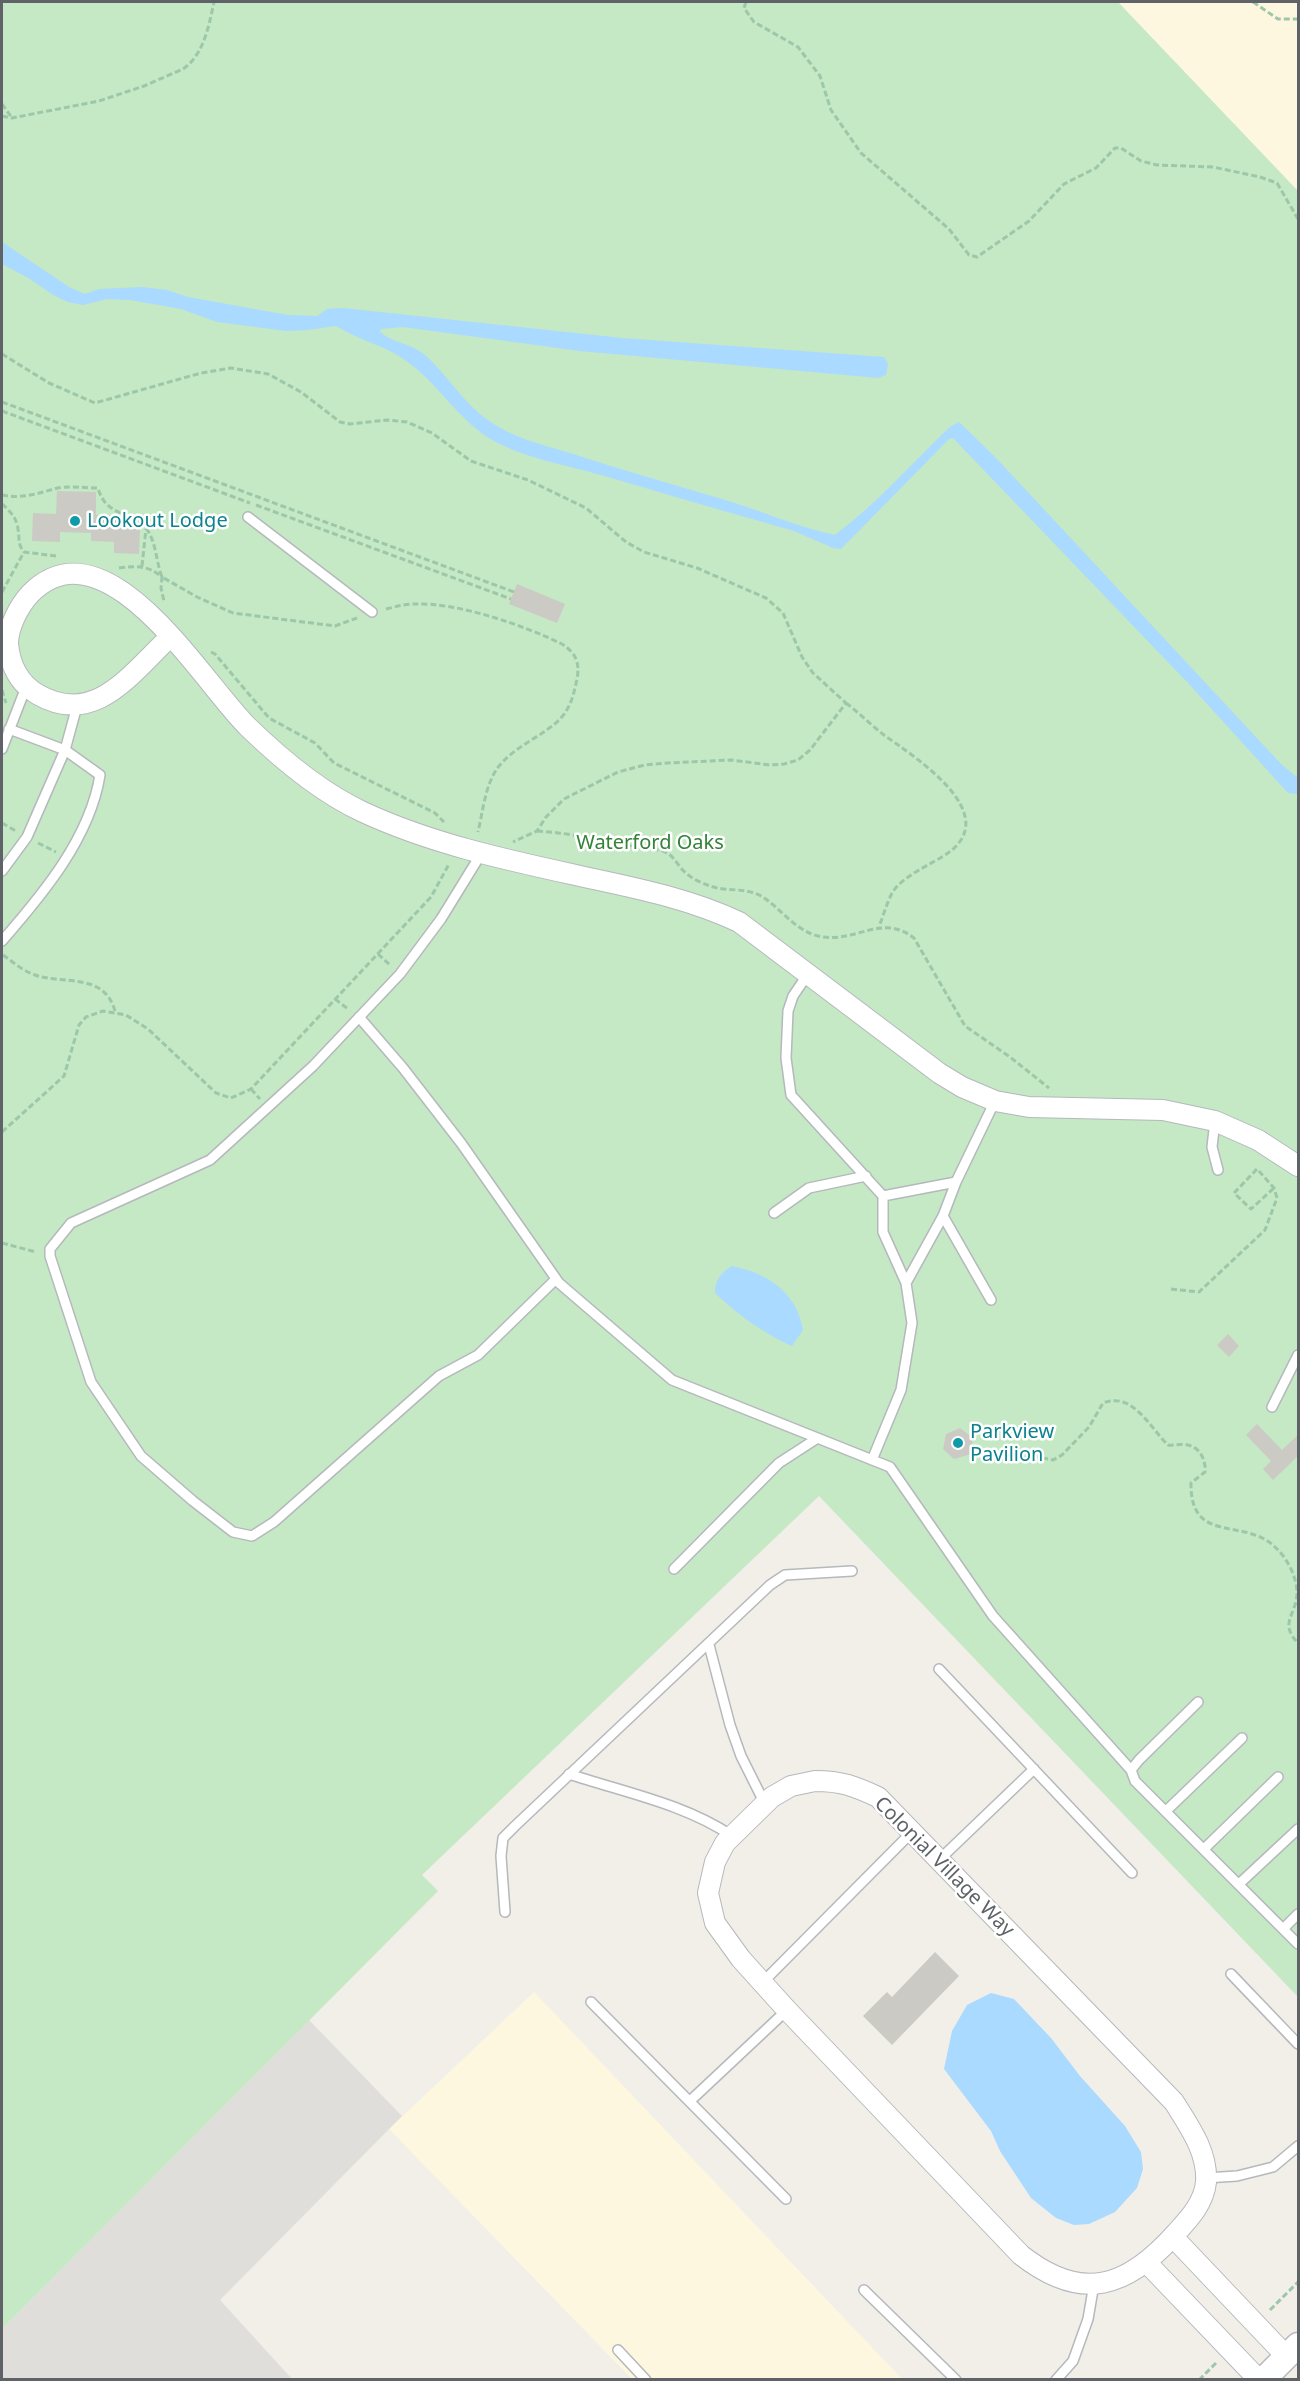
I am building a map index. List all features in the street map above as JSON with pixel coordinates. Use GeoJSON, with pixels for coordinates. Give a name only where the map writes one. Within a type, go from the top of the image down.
{"type":"FeatureCollection","features":[{"type":"Feature","properties":{"kind":"street"},"geometry":{"type":"LineString","coordinates":[[170,637],[122,683],[95,701],[77,706],[53,703],[26,687],[12,667],[8,642],[15,617],[26,598],[38,586],[53,577],[87,575],[108,581],[138,602],[170,637],[246,725],[284,761],[329,793],[359,810],[394,827],[449,838],[669,896],[713,910],[739,922],[939,1073],[962,1087],[995,1101],[1029,1107],[1163,1110],[1215,1121],[1258,1140],[1299,1166]]}},
{"type":"Feature","properties":{"kind":"street","name":"Colonial Village Way"},"geometry":{"type":"LineString","coordinates":[[815,1781],[838,1781],[850,1784],[878,1797],[1174,2102],[1194,2133],[1204,2161],[1206,2183],[1195,2212],[1147,2263],[1105,2284],[1083,2285],[1042,2272],[1021,2255],[741,1959],[715,1923],[708,1893],[715,1863],[725,1843],[765,1804],[791,1786],[815,1781]]}},
{"type":"Feature","properties":{"kind":"street"},"geometry":{"type":"LineString","coordinates":[[1147,2263],[1261,2379],[1293,2351],[1173,2237]]}},
{"type":"Feature","properties":{"kind":"lane"},"geometry":{"type":"LineString","coordinates":[[248,517],[372,612]]}},
{"type":"Feature","properties":{"kind":"lane"},"geometry":{"type":"LineString","coordinates":[[2,749],[26,687]]}},
{"type":"Feature","properties":{"kind":"lane"},"geometry":{"type":"LineString","coordinates":[[2,871],[27,837],[65,750],[77,706]]}},
{"type":"Feature","properties":{"kind":"lane"},"geometry":{"type":"LineString","coordinates":[[2,941],[53,878],[96,800],[100,775],[65,750],[9,729]]}},
{"type":"Feature","properties":{"kind":"lane"},"geometry":{"type":"LineString","coordinates":[[478,847],[441,919],[400,974],[313,1066],[210,1161],[71,1223],[50,1249],[50,1256],[91,1382],[141,1456],[192,1501],[233,1532],[252,1536],[274,1522],[439,1376],[478,1355],[556,1279]]}},
{"type":"Feature","properties":{"kind":"lane"},"geometry":{"type":"LineString","coordinates":[[808,974],[793,996],[788,1011],[786,1058],[791,1095],[883,1196],[884,1232],[906,1283],[912,1323],[901,1390],[872,1460]]}},
{"type":"Feature","properties":{"kind":"lane"},"geometry":{"type":"LineString","coordinates":[[359,1017],[403,1068],[461,1143],[556,1279],[579,1302],[672,1380],[890,1467],[993,1616],[1131,1770],[1135,1781],[1299,1944]]}},
{"type":"Feature","properties":{"kind":"lane"},"geometry":{"type":"LineString","coordinates":[[906,1283],[943,1216],[956,1182],[995,1101]]}},
{"type":"Feature","properties":{"kind":"lane"},"geometry":{"type":"LineString","coordinates":[[1215,1121],[1212,1147],[1218,1170]]}},
{"type":"Feature","properties":{"kind":"lane"},"geometry":{"type":"LineString","coordinates":[[774,1213],[808,1188],[866,1176]]}},
{"type":"Feature","properties":{"kind":"lane"},"geometry":{"type":"LineString","coordinates":[[883,1196],[956,1182]]}},
{"type":"Feature","properties":{"kind":"lane"},"geometry":{"type":"LineString","coordinates":[[943,1216],[991,1300]]}},
{"type":"Feature","properties":{"kind":"lane"},"geometry":{"type":"LineString","coordinates":[[1272,1407],[1299,1355]]}},
{"type":"Feature","properties":{"kind":"lane"},"geometry":{"type":"LineString","coordinates":[[674,1569],[779,1463],[816,1439]]}},
{"type":"Feature","properties":{"kind":"lane"},"geometry":{"type":"LineString","coordinates":[[505,1912],[501,1856],[503,1838],[770,1585],[785,1575],[852,1571]]}},
{"type":"Feature","properties":{"kind":"lane"},"geometry":{"type":"LineString","coordinates":[[709,1645],[730,1725],[741,1756],[765,1804]]}},
{"type":"Feature","properties":{"kind":"lane"},"geometry":{"type":"LineString","coordinates":[[939,1669],[1132,1873]]}},
{"type":"Feature","properties":{"kind":"lane"},"geometry":{"type":"LineString","coordinates":[[1131,1770],[1198,1702]]}},
{"type":"Feature","properties":{"kind":"lane"},"geometry":{"type":"LineString","coordinates":[[1166,1811],[1242,1738]]}},
{"type":"Feature","properties":{"kind":"lane"},"geometry":{"type":"LineString","coordinates":[[939,1860],[1034,1769]]}},
{"type":"Feature","properties":{"kind":"lane"},"geometry":{"type":"LineString","coordinates":[[569,1774],[712,1822],[732,1836]]}},
{"type":"Feature","properties":{"kind":"lane"},"geometry":{"type":"LineString","coordinates":[[1204,1849],[1278,1777]]}},
{"type":"Feature","properties":{"kind":"lane"},"geometry":{"type":"LineString","coordinates":[[1239,1884],[1299,1829]]}},
{"type":"Feature","properties":{"kind":"lane"},"geometry":{"type":"LineString","coordinates":[[762,1983],[912,1832]]}},
{"type":"Feature","properties":{"kind":"lane"},"geometry":{"type":"LineString","coordinates":[[1284,1928],[1299,1914]]}},
{"type":"Feature","properties":{"kind":"lane"},"geometry":{"type":"LineString","coordinates":[[1231,1974],[1299,2044]]}},
{"type":"Feature","properties":{"kind":"lane"},"geometry":{"type":"LineString","coordinates":[[591,2001],[786,2199]]}},
{"type":"Feature","properties":{"kind":"lane"},"geometry":{"type":"LineString","coordinates":[[690,2101],[787,2010]]}},
{"type":"Feature","properties":{"kind":"lane"},"geometry":{"type":"LineString","coordinates":[[1205,2178],[1237,2176],[1273,2167],[1299,2146]]}},
{"type":"Feature","properties":{"kind":"lane"},"geometry":{"type":"LineString","coordinates":[[1056,2379],[1073,2361],[1088,2319],[1094,2284]]}},
{"type":"Feature","properties":{"kind":"lane"},"geometry":{"type":"LineString","coordinates":[[864,2290],[956,2379]]}},
{"type":"Feature","properties":{"kind":"lane"},"geometry":{"type":"LineString","coordinates":[[618,2350],[646,2379]]}},
{"type":"Feature","properties":{"kind":"path"},"geometry":{"type":"LineString","coordinates":[[2,116],[12,118],[99,101],[144,86],[183,69],[189,65],[200,49],[209,29],[214,2]]}},
{"type":"Feature","properties":{"kind":"path"},"geometry":{"type":"LineString","coordinates":[[746,2],[744,8],[754,22],[798,47],[804,54],[820,76],[831,110],[861,153],[950,229],[969,255],[974,257],[1029,221],[1064,184],[1096,168],[1115,148],[1121,148],[1141,161],[1157,165],[1213,167],[1277,183],[1299,219]]}},
{"type":"Feature","properties":{"kind":"path"},"geometry":{"type":"LineString","coordinates":[[1253,2],[1278,19],[1299,19]]}},
{"type":"Feature","properties":{"kind":"path"},"geometry":{"type":"LineString","coordinates":[[2,104],[12,118]]}},
{"type":"Feature","properties":{"kind":"path"},"geometry":{"type":"LineString","coordinates":[[2,354],[49,383],[95,403],[201,373],[231,368],[267,374],[301,392],[340,422],[351,424],[387,420],[407,422],[432,433],[471,461],[528,480],[586,508],[626,542],[644,552],[697,568],[766,598],[783,614],[802,657],[813,673],[884,734],[916,757],[956,794],[963,809],[965,827],[960,841],[949,852],[893,891],[879,927]]}},
{"type":"Feature","properties":{"kind":"path"},"geometry":{"type":"LineString","coordinates":[[2,402],[514,592]]}},
{"type":"Feature","properties":{"kind":"path"},"geometry":{"type":"LineString","coordinates":[[2,495],[30,496],[55,488],[98,488],[99,494],[113,511],[143,526],[151,536],[162,577],[161,588],[165,611]]}},
{"type":"Feature","properties":{"kind":"path"},"geometry":{"type":"LineString","coordinates":[[2,504],[11,511],[19,527],[19,546],[24,552],[56,556]]}},
{"type":"Feature","properties":{"kind":"path"},"geometry":{"type":"LineString","coordinates":[[142,566],[146,529]]}},
{"type":"Feature","properties":{"kind":"path"},"geometry":{"type":"LineString","coordinates":[[2,592],[24,552]]}},
{"type":"Feature","properties":{"kind":"path"},"geometry":{"type":"LineString","coordinates":[[113,568],[142,566],[153,570],[197,597],[233,614],[335,626],[372,612],[413,604],[444,606],[494,618],[548,637],[572,651],[577,659],[578,673],[571,703],[561,718],[518,749],[498,767],[488,789],[478,847]]}},
{"type":"Feature","properties":{"kind":"path"},"geometry":{"type":"LineString","coordinates":[[2,1132],[64,1076],[79,1025],[86,1017],[103,1011],[115,1011],[126,1015],[148,1029],[216,1094],[231,1098],[251,1089],[430,897],[445,874],[452,857],[449,838],[444,822],[435,813],[334,763],[315,742],[268,718],[215,654],[207,650]]}},
{"type":"Feature","properties":{"kind":"path"},"geometry":{"type":"LineString","coordinates":[[537,831],[546,817],[564,799],[627,770],[645,765],[731,760],[784,765],[798,760],[810,750],[846,702]]}},
{"type":"Feature","properties":{"kind":"path"},"geometry":{"type":"LineString","coordinates":[[504,845],[537,831],[557,832],[668,853],[686,873],[696,879],[713,887],[745,889],[763,897],[798,927],[817,936],[843,938],[879,927],[899,930],[914,938],[965,1026],[1010,1057],[1054,1092]]}},
{"type":"Feature","properties":{"kind":"path"},"geometry":{"type":"LineString","coordinates":[[2,953],[18,966],[36,975],[75,979],[105,991],[115,1011]]}},
{"type":"Feature","properties":{"kind":"path"},"geometry":{"type":"LineString","coordinates":[[1171,1289],[1199,1292],[1266,1230],[1277,1198],[1274,1188],[1257,1169],[1234,1193],[1251,1209],[1274,1188]]}},
{"type":"Feature","properties":{"kind":"path"},"geometry":{"type":"LineString","coordinates":[[2,1243],[50,1256]]}},
{"type":"Feature","properties":{"kind":"path"},"geometry":{"type":"LineString","coordinates":[[971,1451],[993,1457],[1038,1457],[1053,1460],[1062,1455],[1089,1427],[1103,1403],[1117,1400],[1127,1403],[1139,1411],[1168,1445],[1189,1445],[1203,1456],[1206,1463],[1204,1472],[1191,1483],[1191,1500],[1202,1519],[1217,1527],[1257,1535],[1284,1555],[1297,1593],[1288,1621],[1291,1634],[1299,1643]]}},
{"type":"Feature","properties":{"kind":"shaded area"},"geometry":{"type":"Polygon","coordinates":[[[1118,2],[1298,2],[1298,191],[1118,2]]]}},
{"type":"Feature","properties":{"kind":"shaded area"},"geometry":{"type":"Polygon","coordinates":[[[534,1992],[902,2379],[632,2379],[389,2129],[534,1992]]]}},
{"type":"Feature","properties":{"kind":"shaded area"},"geometry":{"type":"Polygon","coordinates":[[[309,2020],[402,2116],[220,2300],[292,2379],[2,2380],[2,2329],[309,2020]]]}},
{"type":"Feature","properties":{"kind":"green space","name":"Waterford Oaks"},"geometry":{"type":"Polygon","coordinates":[[[2,2],[1118,2],[1298,191],[1298,1997],[819,1496],[422,1875],[438,1891],[2,2329],[2,2]]]}},
{"type":"Feature","properties":{"kind":"water"},"geometry":{"type":"Polygon","coordinates":[[[2,242],[69,287],[85,294],[99,289],[142,287],[288,315],[317,316],[327,309],[343,308],[622,338],[884,357],[888,364],[886,375],[878,378],[580,351],[403,327],[381,329],[380,332],[421,352],[438,367],[479,413],[507,432],[736,503],[806,528],[835,535],[881,496],[951,426],[959,422],[997,459],[1281,764],[1298,778],[1298,794],[1288,793],[1188,683],[953,438],[949,439],[841,549],[833,548],[794,531],[544,460],[501,445],[477,430],[405,360],[336,326],[286,331],[217,322],[181,309],[130,300],[107,299],[83,305],[68,302],[2,264],[2,242]]]}},
{"type":"Feature","properties":{"kind":"water"},"geometry":{"type":"Polygon","coordinates":[[[732,1266],[768,1279],[787,1295],[800,1317],[803,1330],[792,1346],[751,1323],[715,1293],[719,1277],[732,1266]]]}},
{"type":"Feature","properties":{"kind":"water"},"geometry":{"type":"Polygon","coordinates":[[[991,1993],[1014,1999],[1051,2038],[1080,2076],[1125,2126],[1141,2152],[1143,2169],[1137,2188],[1115,2212],[1089,2224],[1074,2225],[1056,2218],[1031,2198],[1000,2151],[991,2131],[944,2069],[952,2031],[967,2005],[991,1993]]]}},
{"type":"Feature","properties":{"kind":"building","name":"Lookout Lodge"},"geometry":{"type":"Polygon","coordinates":[[[57,491],[96,492],[96,515],[118,515],[118,527],[140,528],[139,554],[114,553],[114,542],[91,541],[91,533],[60,532],[60,542],[32,541],[33,513],[56,514],[57,491]]]}},
{"type":"Feature","properties":{"kind":"building"},"geometry":{"type":"Polygon","coordinates":[[[517,584],[565,604],[557,623],[509,604],[517,584]]]}},
{"type":"Feature","properties":{"kind":"building"},"geometry":{"type":"Polygon","coordinates":[[[1228,1334],[1239,1346],[1229,1357],[1217,1345],[1228,1334]]]}},
{"type":"Feature","properties":{"kind":"building"},"geometry":{"type":"Polygon","coordinates":[[[1257,1424],[1282,1450],[1299,1434],[1299,1455],[1273,1480],[1263,1469],[1271,1461],[1246,1435],[1257,1424]]]}},
{"type":"Feature","properties":{"kind":"building","name":"Parkview Pavilion"},"geometry":{"type":"Polygon","coordinates":[[[960,1428],[973,1438],[971,1454],[954,1459],[943,1449],[946,1434],[960,1428]]]}},
{"type":"Feature","properties":{"kind":"building"},"geometry":{"type":"Polygon","coordinates":[[[935,1952],[959,1976],[892,2045],[863,2016],[887,1992],[892,1997],[935,1952]]]}},
{"type":"Feature","properties":{"kind":"place","name":"Lookout Lodge"},"geometry":{"type":"Point","coordinates":[75,521]}},
{"type":"Feature","properties":{"kind":"place","name":"Parkview Pavilion"},"geometry":{"type":"Point","coordinates":[958,1443]}}]}
